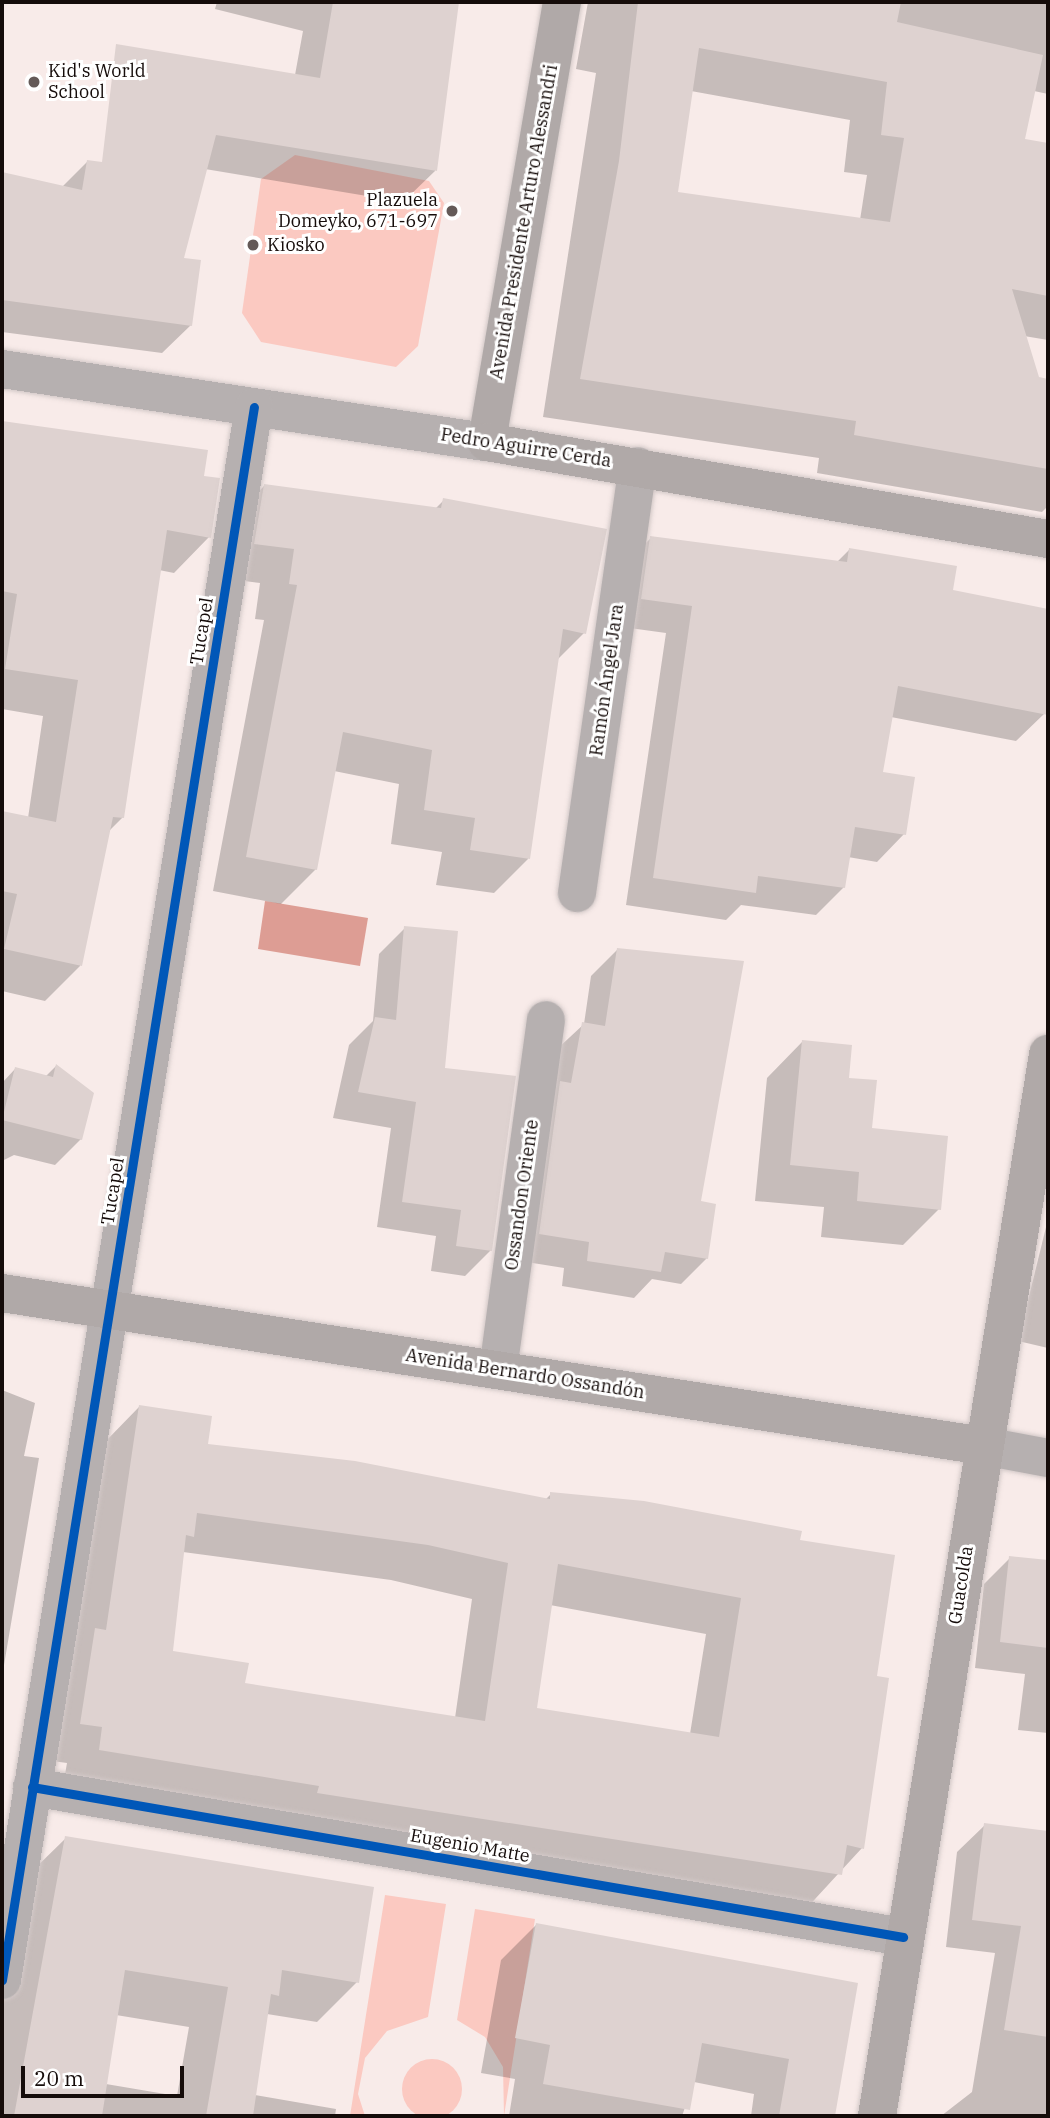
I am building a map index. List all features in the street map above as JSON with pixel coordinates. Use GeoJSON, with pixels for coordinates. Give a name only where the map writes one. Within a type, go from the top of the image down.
{"type":"FeatureCollection","features":[{"type":"Feature","properties":{"kind":"main road","name":"Avenida Presidente Arturo Alessandri"},"geometry":{"type":"LineString","coordinates":[[488,442],[562,2]]}},
{"type":"Feature","properties":{"kind":"main road","name":"Pedro Aguirre Cerda"},"geometry":{"type":"LineString","coordinates":[[488,442],[1048,539]]}},
{"type":"Feature","properties":{"kind":"main road","name":"Guacolda"},"geometry":{"type":"LineString","coordinates":[[877,2116],[903,1937],[1048,1054]]}},
{"type":"Feature","properties":{"kind":"main road","name":"Avenida Bernardo Ossandón"},"geometry":{"type":"LineString","coordinates":[[2,1293],[984,1446]]}},
{"type":"Feature","properties":{"kind":"street","name":"Pedro Aguirre Cerda"},"geometry":{"type":"LineString","coordinates":[[2,369],[488,442]]}},
{"type":"Feature","properties":{"kind":"street","name":"Tucapel"},"geometry":{"type":"LineString","coordinates":[[2,1980],[254,407]]}},
{"type":"Feature","properties":{"kind":"street","name":"Ramón Ángel Jara"},"geometry":{"type":"LineString","coordinates":[[577,893],[638,466]]}},
{"type":"Feature","properties":{"kind":"street","name":"Ossandon Oriente"},"geometry":{"type":"LineString","coordinates":[[498,1370],[546,1020]]}},
{"type":"Feature","properties":{"kind":"street","name":"Avenida Bernardo Ossandón"},"geometry":{"type":"LineString","coordinates":[[984,1446],[1048,1458]]}},
{"type":"Feature","properties":{"kind":"street","name":"Eugenio Matte"},"geometry":{"type":"LineString","coordinates":[[32,1787],[903,1937]]}},
{"type":"Feature","properties":{"kind":"shaded area"},"geometry":{"type":"Polygon","coordinates":[[[295,155],[429,181],[444,203],[418,346],[396,367],[261,342],[242,313],[261,179],[295,155]]]}},
{"type":"Feature","properties":{"kind":"shaded area"},"geometry":{"type":"Polygon","coordinates":[[[265,901],[368,918],[360,966],[258,949],[265,901]]]}},
{"type":"Feature","properties":{"kind":"shaded area"},"geometry":{"type":"Polygon","coordinates":[[[385,1895],[446,1904],[428,2017],[387,2031],[365,2058],[358,2094],[365,2116],[350,2116],[385,1895]]]}},
{"type":"Feature","properties":{"kind":"shaded area"},"geometry":{"type":"Polygon","coordinates":[[[475,1909],[535,1919],[504,2116],[503,2067],[485,2037],[457,2020],[475,1909]]]}},
{"type":"Feature","properties":{"kind":"shaded area"},"geometry":{"type":"Polygon","coordinates":[[[432,2059],[453,2068],[462,2089],[453,2110],[432,2119],[411,2110],[402,2089],[411,2068],[432,2059]]]}},
{"type":"Feature","properties":{"kind":"building"},"geometry":{"type":"Polygon","coordinates":[[[333,2],[459,2],[437,171],[216,135],[184,258],[201,260],[192,326],[2,300],[2,172],[82,190],[87,160],[102,162],[116,44],[320,78],[333,2]]]}},
{"type":"Feature","properties":{"kind":"building"},"geometry":{"type":"Polygon","coordinates":[[[638,2],[901,2],[897,22],[1043,55],[1025,139],[1048,143],[1048,296],[1012,289],[1039,377],[1048,379],[1048,469],[854,435],[856,421],[580,379],[619,161],[638,2]],[[699,48],[678,192],[890,222],[904,138],[881,135],[887,82],[699,48]]]}},
{"type":"Feature","properties":{"kind":"building"},"geometry":{"type":"Polygon","coordinates":[[[2,421],[208,450],[204,476],[220,478],[211,538],[167,530],[124,818],[113,817],[82,966],[4,949],[17,894],[2,891],[2,811],[56,822],[78,680],[5,669],[17,594],[2,591],[2,421]]]}},
{"type":"Feature","properties":{"kind":"building"},"geometry":{"type":"Polygon","coordinates":[[[264,484],[441,508],[443,498],[607,529],[586,634],[563,629],[530,859],[470,850],[475,818],[424,810],[432,750],[343,732],[317,870],[246,857],[297,585],[289,584],[294,549],[254,544],[264,484]]]}},
{"type":"Feature","properties":{"kind":"building"},"geometry":{"type":"Polygon","coordinates":[[[650,536],[847,562],[849,548],[957,566],[953,590],[1048,609],[1048,715],[898,686],[883,772],[915,777],[906,835],[855,827],[845,888],[758,876],[756,893],[653,878],[692,606],[641,599],[650,536]]]}},
{"type":"Feature","properties":{"kind":"building"},"geometry":{"type":"Polygon","coordinates":[[[404,926],[458,931],[445,1068],[516,1076],[492,1251],[456,1246],[461,1210],[402,1202],[416,1102],[358,1092],[375,1017],[396,1020],[404,926]]]}},
{"type":"Feature","properties":{"kind":"building"},"geometry":{"type":"Polygon","coordinates":[[[617,948],[744,961],[701,1201],[716,1204],[708,1259],[665,1252],[661,1272],[587,1261],[589,1242],[539,1234],[560,1081],[571,1083],[582,1022],[605,1026],[617,948]]]}},
{"type":"Feature","properties":{"kind":"building"},"geometry":{"type":"Polygon","coordinates":[[[802,1040],[852,1045],[849,1078],[877,1080],[872,1128],[948,1136],[941,1210],[857,1201],[859,1172],[790,1165],[802,1040]]]}},
{"type":"Feature","properties":{"kind":"building"},"geometry":{"type":"Polygon","coordinates":[[[56,1064],[94,1093],[82,1140],[2,1120],[15,1067],[53,1077],[56,1064]]]}},
{"type":"Feature","properties":{"kind":"building"},"geometry":{"type":"Polygon","coordinates":[[[139,1405],[212,1416],[208,1444],[355,1461],[550,1499],[550,1492],[644,1501],[802,1531],[800,1540],[895,1555],[877,1676],[889,1678],[864,1849],[847,1845],[842,1875],[317,1793],[319,1786],[99,1750],[102,1727],[80,1724],[95,1628],[106,1630],[139,1405]],[[197,1513],[194,1537],[186,1535],[173,1651],[249,1663],[245,1683],[485,1721],[508,1563],[428,1545],[197,1513]],[[558,1564],[537,1708],[719,1737],[741,1598],[558,1564]]]}},
{"type":"Feature","properties":{"kind":"building"},"geometry":{"type":"Polygon","coordinates":[[[1009,1556],[1048,1560],[1048,1648],[1000,1642],[1009,1556]]]}},
{"type":"Feature","properties":{"kind":"building"},"geometry":{"type":"Polygon","coordinates":[[[984,1823],[1048,1831],[1048,2037],[1004,2030],[1021,1926],[972,1920],[984,1823]]]}},
{"type":"Feature","properties":{"kind":"building"},"geometry":{"type":"Polygon","coordinates":[[[65,1836],[374,1887],[359,1983],[282,1970],[279,1996],[271,1994],[253,2116],[206,2116],[228,1987],[125,1970],[102,2116],[14,2116],[65,1836]]]}},
{"type":"Feature","properties":{"kind":"building"},"geometry":{"type":"Polygon","coordinates":[[[536,1923],[858,1983],[835,2116],[779,2116],[789,2059],[702,2043],[690,2110],[543,2084],[550,2045],[515,2038],[536,1923]]]}},
{"type":"Feature","properties":{"kind":"cycle path"},"geometry":{"type":"LineString","coordinates":[[2,1980],[254,407]]}},
{"type":"Feature","properties":{"kind":"cycle path"},"geometry":{"type":"LineString","coordinates":[[32,1787],[903,1937]]}},
{"type":"Feature","properties":{"kind":"place","name":"Kid's World School"},"geometry":{"type":"Point","coordinates":[34,82]}},
{"type":"Feature","properties":{"kind":"place","name":"Plazuela Domeyko, 671-697"},"geometry":{"type":"Point","coordinates":[452,211]}},
{"type":"Feature","properties":{"kind":"place","name":"Kiosko"},"geometry":{"type":"Point","coordinates":[253,245]}}]}
